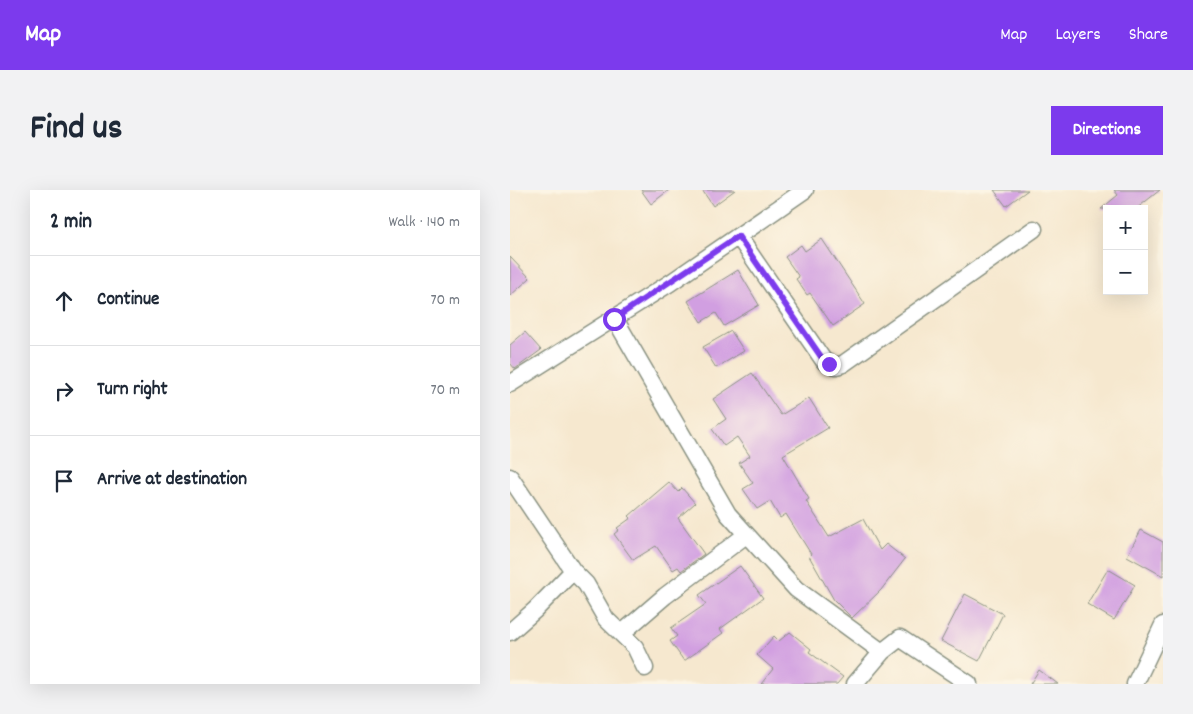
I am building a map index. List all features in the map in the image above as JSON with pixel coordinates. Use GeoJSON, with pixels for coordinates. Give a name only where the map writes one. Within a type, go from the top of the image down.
{"type":"FeatureCollection","features":[{"type":"Feature","properties":{"kind":"street"},"geometry":{"type":"LineString","coordinates":[[510,384],[614,319],[805,190]]}},
{"type":"Feature","properties":{"kind":"street"},"geometry":{"type":"LineString","coordinates":[[738,236],[824,361],[836,366],[843,364],[1034,229]]}},
{"type":"Feature","properties":{"kind":"street"},"geometry":{"type":"LineString","coordinates":[[614,319],[728,514],[796,589],[882,652]]}},
{"type":"Feature","properties":{"kind":"street"},"geometry":{"type":"LineString","coordinates":[[510,477],[573,571],[586,584],[606,619],[635,647],[645,668]]}},
{"type":"Feature","properties":{"kind":"street"},"geometry":{"type":"LineString","coordinates":[[622,633],[665,596],[746,535]]}},
{"type":"Feature","properties":{"kind":"street"},"geometry":{"type":"LineString","coordinates":[[510,632],[535,610],[573,571]]}},
{"type":"Feature","properties":{"kind":"street"},"geometry":{"type":"LineString","coordinates":[[1135,684],[1161,636]]}},
{"type":"Feature","properties":{"kind":"street"},"geometry":{"type":"LineString","coordinates":[[856,684],[882,652],[900,638],[969,684]]}},
{"type":"Feature","properties":{"kind":"building"},"geometry":{"type":"Polygon","coordinates":[[[641,190],[669,190],[651,204],[641,190]]]}},
{"type":"Feature","properties":{"kind":"building"},"geometry":{"type":"Polygon","coordinates":[[[702,190],[735,190],[713,206],[702,190]]]}},
{"type":"Feature","properties":{"kind":"building"},"geometry":{"type":"Polygon","coordinates":[[[994,190],[1028,190],[1006,206],[994,190]]]}},
{"type":"Feature","properties":{"kind":"building"},"geometry":{"type":"Polygon","coordinates":[[[1114,190],[1160,190],[1141,205],[1106,205],[1118,195],[1114,190]]]}},
{"type":"Feature","properties":{"kind":"building"},"geometry":{"type":"Polygon","coordinates":[[[822,239],[865,304],[833,326],[810,293],[807,295],[796,279],[799,277],[785,257],[801,245],[805,251],[822,239]]]}},
{"type":"Feature","properties":{"kind":"building"},"geometry":{"type":"Polygon","coordinates":[[[510,257],[530,278],[510,296],[510,257]]]}},
{"type":"Feature","properties":{"kind":"building"},"geometry":{"type":"Polygon","coordinates":[[[738,270],[759,305],[724,326],[716,313],[701,322],[688,301],[738,270]]]}},
{"type":"Feature","properties":{"kind":"building"},"geometry":{"type":"Polygon","coordinates":[[[731,331],[744,351],[716,368],[703,347],[731,331]]]}},
{"type":"Feature","properties":{"kind":"building"},"geometry":{"type":"Polygon","coordinates":[[[525,332],[541,350],[515,369],[510,363],[510,345],[525,332]]]}},
{"type":"Feature","properties":{"kind":"building"},"geometry":{"type":"Polygon","coordinates":[[[752,373],[781,415],[809,398],[828,428],[783,455],[809,499],[806,501],[829,537],[863,519],[880,550],[886,544],[905,559],[881,590],[852,618],[834,600],[809,556],[811,554],[786,514],[780,518],[770,501],[757,509],[743,489],[753,483],[739,463],[750,456],[737,437],[724,446],[712,429],[726,419],[713,399],[752,373]]]}},
{"type":"Feature","properties":{"kind":"building"},"geometry":{"type":"Polygon","coordinates":[[[669,482],[678,492],[682,488],[695,503],[678,518],[704,554],[681,571],[678,567],[673,570],[656,546],[633,560],[614,534],[619,530],[617,528],[631,518],[629,516],[669,482]]]}},
{"type":"Feature","properties":{"kind":"building"},"geometry":{"type":"Polygon","coordinates":[[[1141,530],[1163,542],[1163,576],[1127,556],[1141,530]]]}},
{"type":"Feature","properties":{"kind":"building"},"geometry":{"type":"Polygon","coordinates":[[[740,566],[763,598],[720,629],[723,633],[684,661],[670,641],[677,636],[671,628],[706,604],[699,595],[740,566]]]}},
{"type":"Feature","properties":{"kind":"building"},"geometry":{"type":"Polygon","coordinates":[[[1108,569],[1135,585],[1114,620],[1087,604],[1108,569]]]}},
{"type":"Feature","properties":{"kind":"building"},"geometry":{"type":"Polygon","coordinates":[[[965,594],[1003,614],[979,661],[941,641],[965,594]]]}},
{"type":"Feature","properties":{"kind":"building"},"geometry":{"type":"Polygon","coordinates":[[[790,632],[811,649],[809,652],[843,677],[837,684],[761,684],[773,669],[757,655],[774,636],[779,641],[790,632]]]}},
{"type":"Feature","properties":{"kind":"building"},"geometry":{"type":"Polygon","coordinates":[[[1039,670],[1058,684],[1030,684],[1039,670]]]}},
{"type":"Feature","properties":{"kind":"route"},"geometry":{"type":"LineString","coordinates":[[614,319],[738,236],[824,361],[829,364]]}}]}
